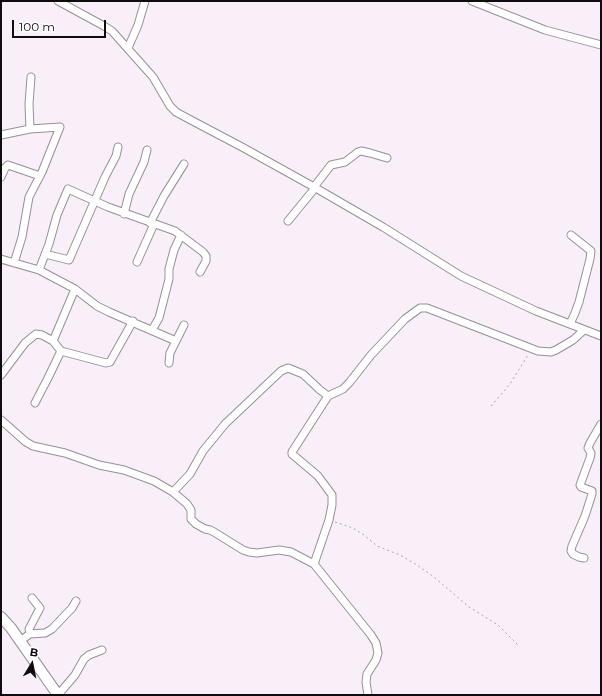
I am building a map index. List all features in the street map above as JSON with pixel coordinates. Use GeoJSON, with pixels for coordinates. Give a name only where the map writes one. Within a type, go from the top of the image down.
{"type":"FeatureCollection","features":[{"type":"Feature","properties":{"kind":"main road"},"geometry":{"type":"LineString","coordinates":[[1,617],[58,695]]}},
{"type":"Feature","properties":{"kind":"street"},"geometry":{"type":"LineString","coordinates":[[58,1],[112,31],[153,77],[166,100],[176,112],[314,187],[383,227],[461,276],[536,311],[601,336]]}},
{"type":"Feature","properties":{"kind":"street"},"geometry":{"type":"LineString","coordinates":[[128,48],[138,25],[145,1]]}},
{"type":"Feature","properties":{"kind":"street"},"geometry":{"type":"LineString","coordinates":[[472,1],[545,30],[581,39],[601,46]]}},
{"type":"Feature","properties":{"kind":"street"},"geometry":{"type":"LineString","coordinates":[[30,129],[29,104],[31,77]]}},
{"type":"Feature","properties":{"kind":"street"},"geometry":{"type":"LineString","coordinates":[[1,135],[30,129],[60,127],[40,176],[29,197],[22,237],[14,262]]}},
{"type":"Feature","properties":{"kind":"street"},"geometry":{"type":"LineString","coordinates":[[45,254],[69,260],[94,201],[116,156],[118,147]]}},
{"type":"Feature","properties":{"kind":"street"},"geometry":{"type":"LineString","coordinates":[[124,214],[128,194],[144,162],[147,150]]}},
{"type":"Feature","properties":{"kind":"street"},"geometry":{"type":"LineString","coordinates":[[288,221],[331,165],[345,162],[361,151],[387,158]]}},
{"type":"Feature","properties":{"kind":"street"},"geometry":{"type":"LineString","coordinates":[[137,262],[164,196],[184,164]]}},
{"type":"Feature","properties":{"kind":"street"},"geometry":{"type":"LineString","coordinates":[[1,177],[4,168],[8,165],[40,176]]}},
{"type":"Feature","properties":{"kind":"street"},"geometry":{"type":"LineString","coordinates":[[39,270],[57,215],[68,188],[124,214],[181,234],[203,252],[206,261],[200,272]]}},
{"type":"Feature","properties":{"kind":"street"},"geometry":{"type":"LineString","coordinates":[[152,330],[159,318],[169,279],[169,269],[174,250],[181,234]]}},
{"type":"Feature","properties":{"kind":"street"},"geometry":{"type":"LineString","coordinates":[[570,324],[579,302],[591,251],[571,235]]}},
{"type":"Feature","properties":{"kind":"street"},"geometry":{"type":"LineString","coordinates":[[1,260],[14,262],[39,270],[75,289],[109,312],[133,321],[176,341]]}},
{"type":"Feature","properties":{"kind":"street"},"geometry":{"type":"LineString","coordinates":[[53,342],[75,289]]}},
{"type":"Feature","properties":{"kind":"street"},"geometry":{"type":"LineString","coordinates":[[314,564],[329,520],[332,495],[318,476],[292,454],[292,452],[328,396],[343,389],[397,326],[413,312],[424,307],[532,350],[551,352],[572,340],[584,330]]}},
{"type":"Feature","properties":{"kind":"street"},"geometry":{"type":"LineString","coordinates":[[1,375],[30,337],[36,334],[42,335],[53,342],[60,351],[106,363],[110,362],[133,321]]}},
{"type":"Feature","properties":{"kind":"street"},"geometry":{"type":"LineString","coordinates":[[169,363],[170,353],[184,325]]}},
{"type":"Feature","properties":{"kind":"street"},"geometry":{"type":"LineString","coordinates":[[35,403],[60,351]]}},
{"type":"Feature","properties":{"kind":"street"},"geometry":{"type":"LineString","coordinates":[[173,492],[190,474],[203,451],[225,424],[281,371],[288,368],[303,374],[328,396]]}},
{"type":"Feature","properties":{"kind":"street"},"geometry":{"type":"LineString","coordinates":[[1,420],[26,442],[33,446],[65,453],[99,465],[113,467],[154,481],[173,492],[187,504],[191,510],[191,519],[196,524],[205,530],[214,532],[243,550],[257,553],[271,550],[291,552],[314,564],[376,643],[378,653],[376,660],[367,674],[366,682],[368,695]]}},
{"type":"Feature","properties":{"kind":"street"},"geometry":{"type":"LineString","coordinates":[[584,558],[573,554],[571,551],[592,494],[592,491],[581,487],[580,484],[590,458],[591,453],[588,448],[601,424]]}},
{"type":"Feature","properties":{"kind":"street"},"geometry":{"type":"LineString","coordinates":[[30,634],[29,629],[40,608],[32,598]]}},
{"type":"Feature","properties":{"kind":"street"},"geometry":{"type":"LineString","coordinates":[[20,641],[30,634],[45,633],[52,629],[72,608],[76,601]]}},
{"type":"Feature","properties":{"kind":"street"},"geometry":{"type":"LineString","coordinates":[[58,695],[75,675],[84,659],[89,655],[102,650]]}},
{"type":"Feature","properties":{"kind":"path"},"geometry":{"type":"LineString","coordinates":[[491,406],[510,384],[532,350]]}},
{"type":"Feature","properties":{"kind":"path"},"geometry":{"type":"LineString","coordinates":[[329,520],[353,528],[377,546],[400,555],[416,565],[434,577],[469,607],[498,625],[518,645]]}}]}
